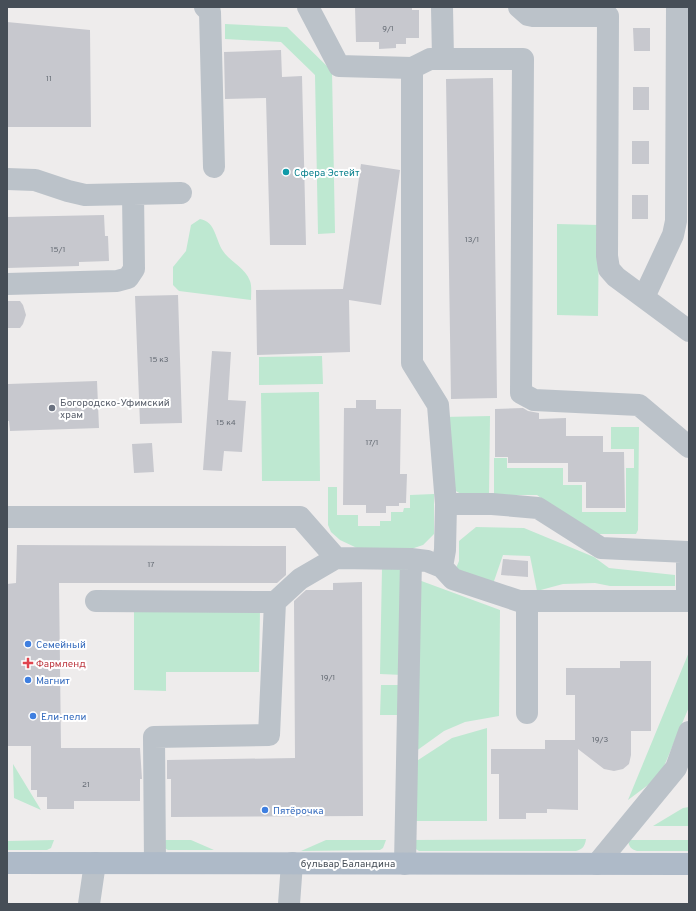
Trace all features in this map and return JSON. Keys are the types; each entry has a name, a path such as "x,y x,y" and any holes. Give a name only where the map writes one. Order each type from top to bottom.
{"main road":[{"name":"бульвар Баландина","path":"7,863 689,864"}],"street":[{"path":"205,7 210,12 214,167"},
{"path":"308,7 339,66 412,68 430,59 523,59 521,392 534,400 638,405 689,447"},
{"path":"442,7 442,59"},
{"path":"519,7 528,15 533,16 608,16 607,256 609,269 689,331"},
{"path":"644,297 673,235 676,221 683,50 677,7"},
{"path":"412,68 412,363 438,405 446,504 445,550 442,567"},
{"path":"7,179 35,180 85,195 181,193"},
{"path":"7,284 118,281 128,278 134,269 133,194"},
{"path":"96,601 275,602 300,579 336,558 411,559 427,561 442,567 453,579 519,601 688,601 686,552 601,548 538,508 492,504 446,504"},
{"path":"7,517 300,517 336,558"},
{"path":"405,864 411,559"},
{"path":"527,601 527,713"},
{"path":"155,863 154,737 269,735 275,602"},
{"path":"597,864 676,768 689,732"},
{"path":"89,904 94,863"},
{"path":"289,904 292,863"}],"green space":[{"path":"225,24 287,27 332,71 335,233 318,234 315,75 281,42 225,39"},
{"path":"200,219 212,227 223,251 248,276 251,285 251,300 179,291 173,285 173,267 186,251 191,225"},
{"path":"557,224 599,225 598,316 557,315"},
{"path":"322,356 323,384 259,385 259,357"},
{"path":"319,392 320,481 262,481 261,393"},
{"path":"490,416 489,494 461,494 447,486 443,417"},
{"path":"611,427 639,427 638,530 636,534 590,534 537,495 494,495 494,458 507,458 507,468 563,468 563,485 582,485 582,512 626,512 626,468 634,468 634,449 611,449"},
{"path":"328,487 337,487 337,515 358,515 358,526 380,526 380,521 391,521 391,512 403,512 404,508 410,508 410,495 434,494 434,534 423,545 411,549 357,548 340,540 331,532 328,525"},
{"path":"476,527 524,528 594,557 609,568 675,575 675,586 610,586 595,583 563,584 537,591 530,556 503,555 493,584 454,573 459,561 459,541"},
{"path":"382,568 405,568 403,675 380,674"},
{"path":"416,579 500,610 499,716 465,722 444,731 412,754"},
{"path":"134,608 260,609 259,672 166,672 166,691 134,690"},
{"path":"689,652 689,707 662,771 656,779 628,800"},
{"path":"381,685 402,685 401,715 380,715"},
{"path":"487,728 487,821 413,821 412,764 452,738"},
{"path":"13,764 41,810 14,798"},
{"path":"689,807 689,826 653,826 683,808"},
{"path":"586,839 583,847 576,851 419,851 414,848 410,840"},
{"path":"54,840 51,848 47,850 7,850 7,841"},
{"path":"162,840 191,840 214,850 168,850 164,848"},
{"path":"326,840 386,840 383,848 380,850 301,851"},
{"path":"628,840 689,840 689,851 637,851 631,847"}],"building":[{"path":"355,7 412,7 412,10 419,10 419,38 406,38 406,44 396,44 396,48 379,49 379,42 356,42"},
{"path":"7,22 90,30 91,127 7,127"},
{"path":"633,28 650,28 650,51 634,51"},
{"name":"Сфера Эстейт","path":"281,50 282,77 302,76 306,245 270,245 266,98 225,99 224,52"},
{"path":"493,78 497,398 451,399 446,79"},
{"path":"633,87 649,87 649,110 633,110"},
{"path":"632,141 649,141 649,164 632,164"},
{"path":"361,164 400,170 381,305 349,300 350,352 257,355 256,290 343,289"},
{"path":"632,195 648,195 648,219 632,219"},
{"path":"104,215 105,236 108,236 109,261 79,262 79,266 7,268 7,217"},
{"path":"178,295 182,423 140,424 135,296"},
{"path":"7,301 20,301 23,305 26,315 20,328 7,328"},
{"path":"212,351 231,352 228,400 246,401 242,452 224,451 222,471 203,470"},
{"name":"Богородско-Уфимский храм","path":"97,381 99,428 10,431 9,421 7,421 8,384"},
{"path":"356,400 376,400 376,409 401,409 400,474 407,474 406,503 399,503 399,506 386,506 386,513 366,513 366,505 343,505 344,408 356,408"},
{"path":"523,408 528,411 539,413 539,419 566,418 566,436 603,436 603,452 624,452 625,508 586,508 586,482 568,482 568,463 508,463 508,457 495,457 495,409"},
{"path":"152,443 154,472 134,473 132,444"},
{"path":"17,545 286,546 286,575 277,583 59,583 61,748 140,748 142,779 140,779 140,801 74,801 74,809 47,809 47,797 37,797 37,790 31,790 31,746 7,746 7,584 16,583"},
{"path":"503,559 528,561 528,577 501,575"},
{"path":"362,582 363,816 171,817 171,779 167,779 167,760 295,758 294,601 306,590 333,590 333,583"},
{"path":"620,661 651,661 651,731 631,731 631,755 629,764 623,769 614,771 604,769 578,749 578,810 547,809 547,813 526,813 526,819 499,819 499,774 491,774 491,749 545,749 545,740 575,740 575,695 566,695 566,668 620,668"}],"place":[{"name":"Сфера Эстейт","path":"286,172"},
{"name":"Богородско-Уфимский храм","path":"52,408"},
{"name":"Семейный","path":"28,644"},
{"name":"Фармленд","path":"28,663"},
{"name":"Магнит","path":"28,680"},
{"name":"Ели-пели","path":"33,716"},
{"name":"Пятёрочка","path":"265,810"}]}
